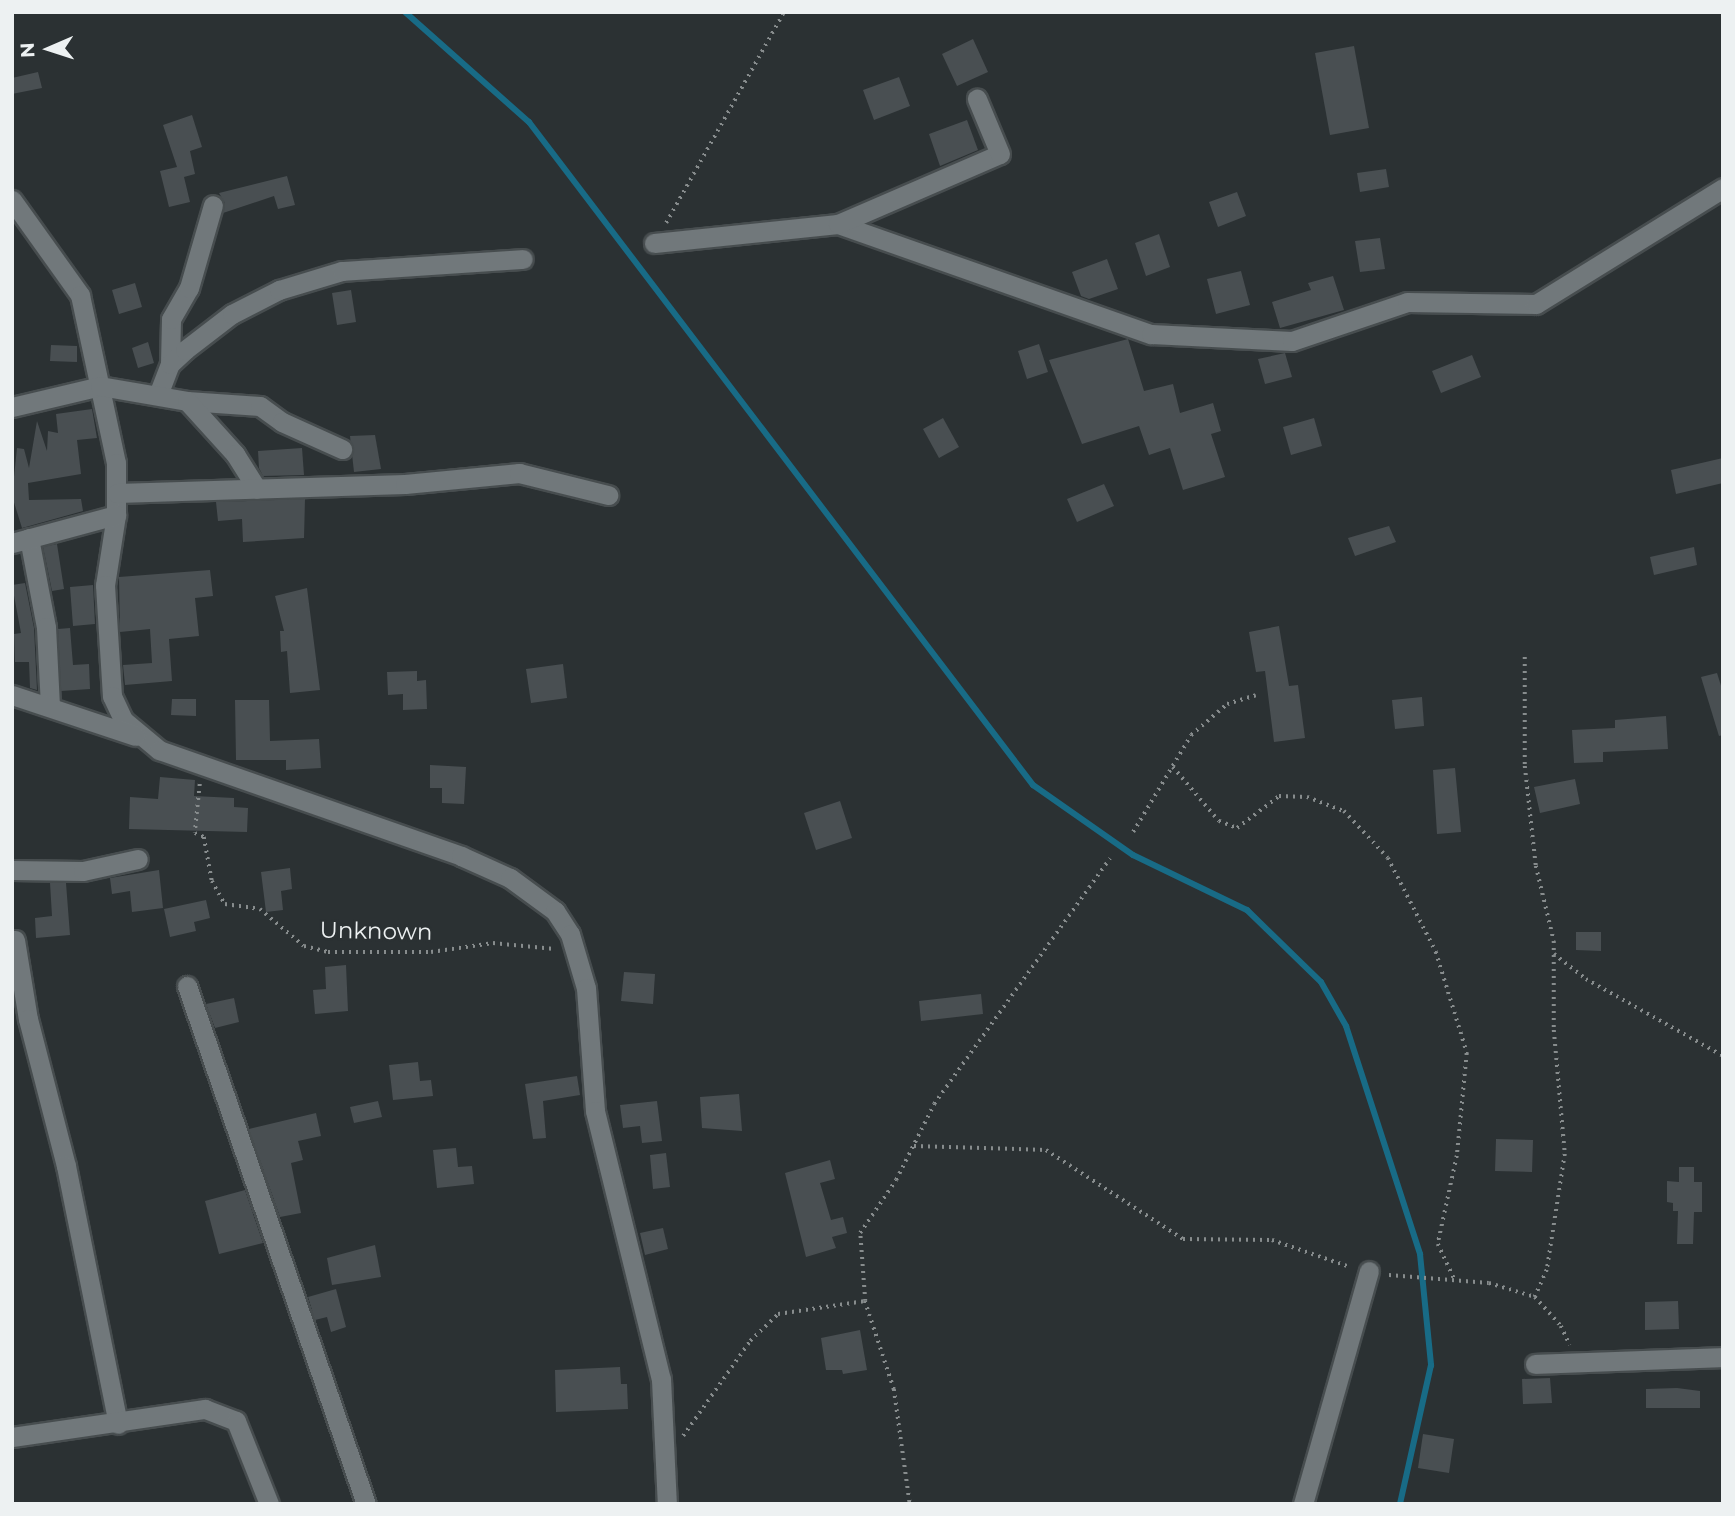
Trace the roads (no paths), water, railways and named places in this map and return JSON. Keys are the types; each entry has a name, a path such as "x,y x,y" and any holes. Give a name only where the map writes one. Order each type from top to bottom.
{"street":[{"path":"654,243 838,224 1000,155 977,99"},
{"path":"838,224 1151,334 1292,341 1407,302 1536,304 1723,188"},
{"path":"12,200 80,295 100,386 116,463 116,515 105,586 112,696 122,720 142,739 159,750 461,856 510,878 555,911 575,950 586,988 595,1111 661,1378 667,1504"},
{"path":"158,395 170,364 171,318 188,288 213,205"},
{"path":"170,364 232,314 279,290 329,275 523,259"},
{"path":"12,417 20,406 100,386 187,401 260,406 282,422 342,449"},
{"path":"187,401 235,454 257,489"},
{"path":"117,493 405,484 519,474 608,495"},
{"path":"50,706 46,627 21,540 116,515"},
{"path":"12,695 142,739"},
{"path":"12,870 83,871 138,859"},
{"path":"15,940 28,1020 66,1166 118,1424"},
{"path":"187,986 366,1504"},
{"path":"1303,1504 1369,1271"},
{"path":"1535,1364 1723,1357"},
{"path":"12,1437 118,1424 205,1409 236,1421 269,1504"}],"waterway":[{"path":"405,12 529,122 1033,785 1133,855 1247,910 1321,982 1346,1026 1420,1254 1431,1365 1400,1504"}]}
